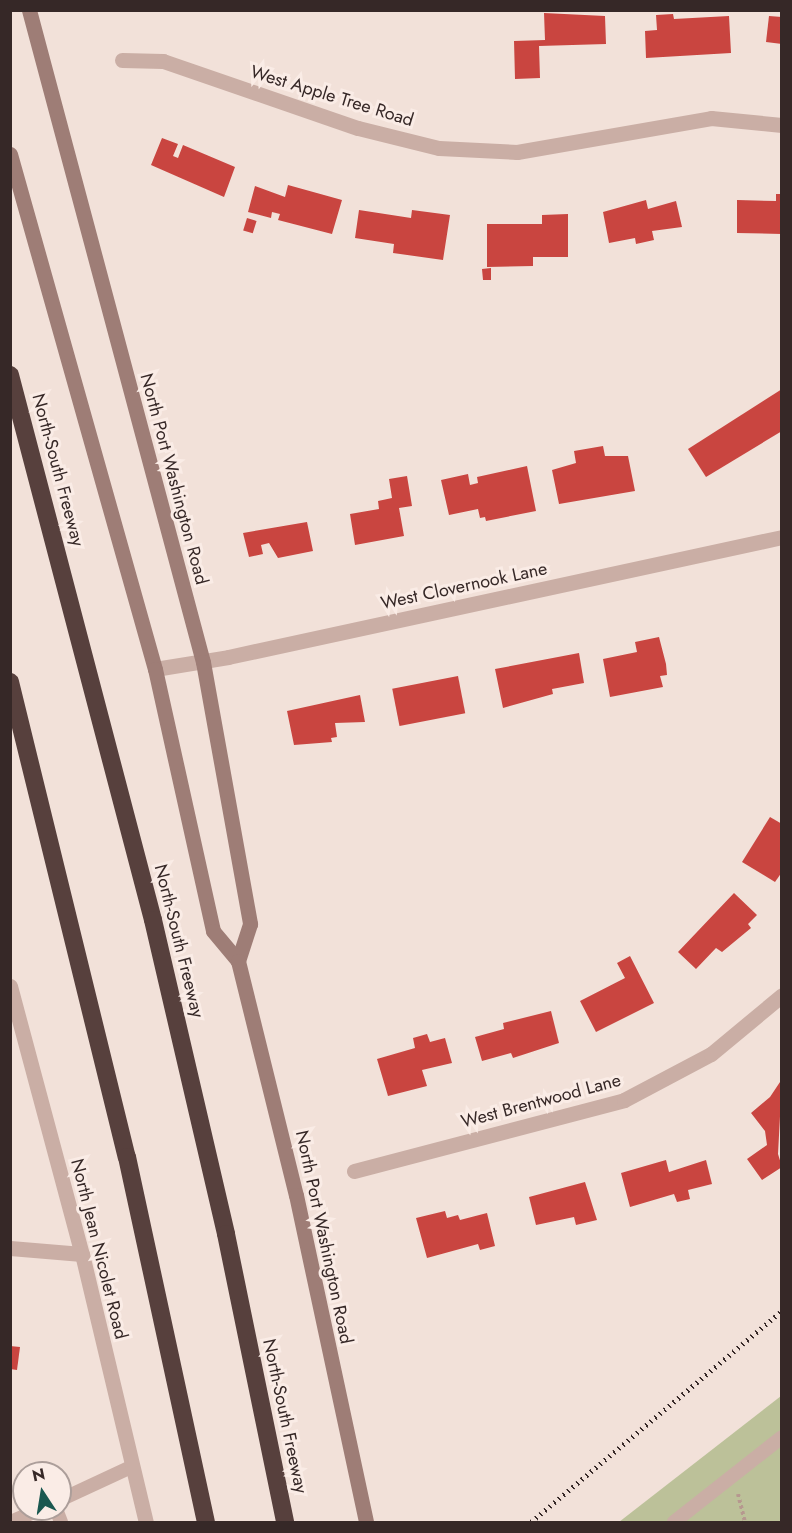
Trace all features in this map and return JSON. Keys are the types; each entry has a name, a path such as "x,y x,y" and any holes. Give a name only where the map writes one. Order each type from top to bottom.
{"highway":[{"name":"North-South Freeway","path":"10,375 153,920 226,1234 285,1522"},
{"path":"10,682 127,1157 206,1522"}],"main road":[{"name":"North Port Washington Road","path":"29,10 203,662 250,924 238,961"},
{"name":"North Port Washington Road","path":"10,154 155,669 213,931 238,961 296,1195 366,1522"}],"street":[{"name":"West Apple Tree Road","path":"122,60 163,61 358,128 439,148 517,152 711,118 782,125"},
{"name":"West Clovernook Lane","path":"155,669 203,662 782,537"},
{"name":"North Jean Nicolet Road","path":"10,986 82,1254 131,1467 146,1522"},
{"name":"West Brentwood Lane","path":"354,1170 624,1100 711,1054 782,995"},
{"path":"10,1248 82,1254"}],"lane":[{"path":"674,1522 782,1437"},
{"path":"72,1494 131,1467"}],"path":[{"path":"733,1476 745,1522"}],"green space":[{"path":"781,1396 781,1522 619,1522"}],"building":[{"path":"544,13 605,16 606,44 539,46 540,78 515,79 514,41 545,40"},
{"path":"673,14 674,19 729,16 731,53 646,58 645,31 657,30 656,15"},
{"path":"769,16 782,17 782,44 766,42"},
{"path":"162,138 178,144 173,156 178,158 183,145 235,167 224,197 151,165"},
{"path":"288,185 342,200 332,234 278,220 280,214 272,212 271,218 248,212 255,186 285,197"},
{"path":"776,194 782,194 782,234 737,233 737,200 776,201"},
{"path":"646,200 648,209 676,201 682,227 652,231 654,240 636,244 635,238 609,243 603,212"},
{"path":"359,210 411,218 412,210 450,215 443,260 393,253 394,244 355,238"},
{"path":"568,214 568,257 533,257 533,266 487,267 487,224 542,224 542,215"},
{"path":"247,218 257,221 253,233 243,230"},
{"path":"491,268 491,280 483,280 482,269"},
{"path":"782,389 782,431 706,477 688,449"},
{"path":"603,446 605,456 628,456 635,491 559,504 552,470 576,463 574,451"},
{"path":"527,466 536,511 486,521 485,517 480,518 478,509 449,515 441,480 468,474 470,485 478,483 477,477"},
{"path":"407,476 412,506 399,508 404,536 355,545 350,514 379,509 378,501 392,498 389,479"},
{"path":"307,522 313,551 278,558 269,543 261,545 263,554 249,557 243,533"},
{"path":"659,637 667,675 660,676 663,687 610,697 603,659 637,652 635,642"},
{"path":"579,653 584,683 552,689 553,694 503,708 495,669"},
{"path":"458,676 465,713 399,726 392,689"},
{"path":"360,695 365,722 335,723 337,737 331,738 332,742 294,745 287,711"},
{"path":"770,817 782,824 782,872 775,882 742,862"},
{"path":"734,893 757,915 748,924 751,928 722,952 716,948 696,969 678,952"},
{"path":"630,956 654,1003 596,1032 580,1001 625,978 617,963"},
{"path":"551,1011 559,1043 513,1058 511,1053 482,1061 475,1037 504,1029 503,1023"},
{"path":"427,1034 430,1042 445,1038 452,1063 422,1070 427,1086 388,1096 377,1059 415,1048 413,1038"},
{"path":"782,1079 778,1154 782,1167 762,1180 747,1159 767,1145 765,1131 751,1113 770,1097"},
{"path":"666,1160 669,1172 706,1160 712,1184 688,1190 690,1199 677,1202 674,1194 630,1207 621,1173"},
{"path":"585,1182 597,1220 576,1225 574,1217 536,1225 529,1197"},
{"path":"445,1211 447,1218 458,1215 460,1220 487,1213 495,1246 480,1250 478,1244 427,1258 416,1218"},
{"path":"10,1346 20,1347 17,1370 10,1369"}],"railway":[{"path":"531,1522 782,1311"}]}
